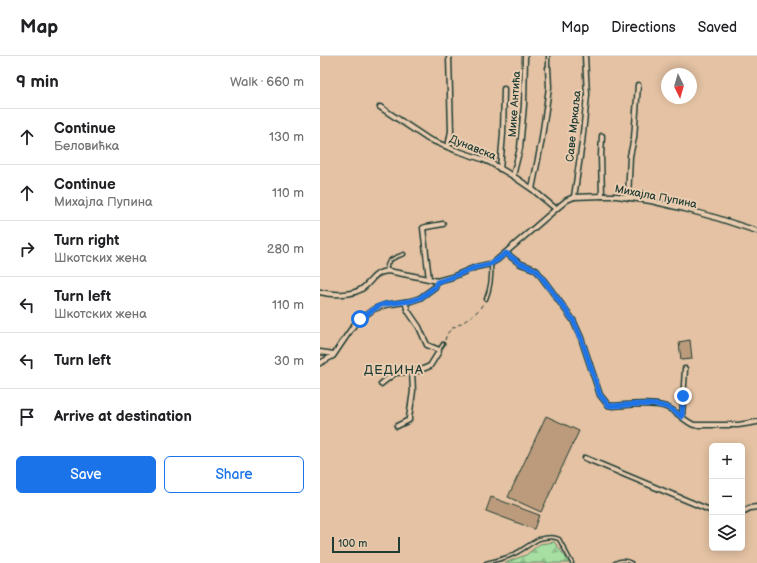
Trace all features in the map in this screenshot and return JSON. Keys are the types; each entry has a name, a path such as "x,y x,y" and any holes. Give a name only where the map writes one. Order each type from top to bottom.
{"street":[{"name":"Мике Антића","path":"513,176 520,148 524,105 525,56"},
{"name":"Саве Мркаља","path":"574,197 582,144 587,95 585,56"},
{"path":"448,147 450,131 449,57"},
{"path":"532,189 548,102 548,68"},
{"path":"628,198 630,156 633,145 638,85"},
{"path":"500,169 503,134 504,89"},
{"name":"Дунавска","path":"380,107 428,139 482,158 532,189 556,209"},
{"path":"602,136 602,196"},
{"name":"Михајла Пупина","path":"574,197 617,196 651,201 717,218 757,231"},
{"path":"320,292 338,294 355,292 363,288 375,275 388,271 437,282 476,267 491,263 506,253 567,200 574,197"},
{"path":"429,279 423,228 443,224"},
{"path":"506,253 519,262 537,271 573,320 581,338 600,395 608,405 665,406 694,425 738,425 757,422"},
{"path":"320,362 328,359 334,354 354,325 366,314 385,304 411,301 420,298 435,287 437,282"},
{"path":"381,384 394,373 412,372 430,366 438,355 438,350 427,345 419,326 408,311 405,302"},
{"path":"320,352 334,354"},
{"path":"682,417 685,369"},
{"path":"397,426 410,418 413,391 412,372"},
{"path":"585,458 709,510"},
{"path":"745,510 757,507"}],"lane":[{"path":"548,56 548,68"},
{"path":"388,271 387,265 389,261 404,254"},
{"path":"486,300 491,283 491,263"},
{"path":"438,350 443,344"},
{"path":"486,563 508,557 539,539 550,537 559,540 572,563"},
{"path":"616,563 623,560 631,563"}],"path":[{"path":"443,344 449,331 479,310 486,300"}],"green space":[{"path":"554,542 570,563 505,563 526,555 540,544"}],"building":[{"path":"690,340 692,359 681,360 679,342"},
{"path":"546,416 579,431 541,512 508,497"},
{"path":"491,497 539,515 534,529 486,511"}],"district":[{"name":"ДЕДИНА","path":"394,369"}],"route":[{"path":"360,319 379,306 411,301 420,298 435,287 437,282 476,267 490,264 506,253 519,262 537,271 573,320 581,338 600,395 608,405 665,406 682,417 683,396"}]}
